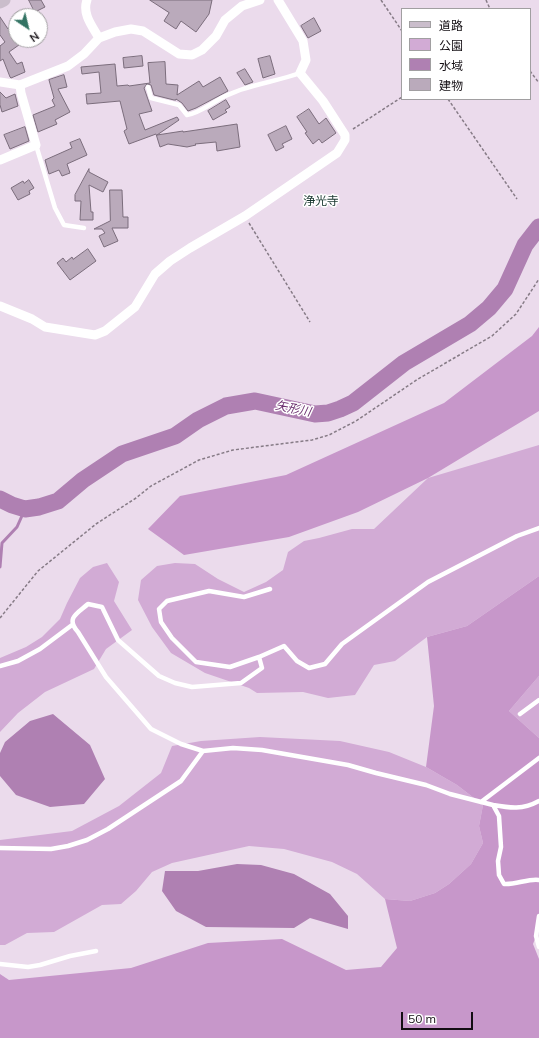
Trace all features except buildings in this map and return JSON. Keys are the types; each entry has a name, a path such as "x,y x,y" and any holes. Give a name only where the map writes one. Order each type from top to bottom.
{"main road":[{"path":"0,2 4,0"}],"street":[{"path":"87,0 85,10 88,20 99,38"},
{"path":"0,82 20,85 68,66 84,54 99,38 131,29 143,31 179,54 192,55 202,50 216,36 225,20 242,6 260,0"},
{"path":"1,308 32,319 45,327 95,334 105,331 135,307 155,274 170,261 245,216 337,153 345,140 345,135 323,101 300,73 306,60 303,41 278,0"},
{"path":"0,160 36,145 20,85"}],"lane":[{"path":"148,87 150,98 179,105 187,115 194,114 210,106 217,100 241,90 300,73"},
{"path":"36,145 55,208 64,225 84,228"},
{"path":"270,589 244,597 209,591 167,601 159,609 161,622 172,638 196,662 230,667 284,646 296,661 309,668 325,664 342,644 428,582 518,536 539,528"},
{"path":"0,666 18,661 40,649 72,625 74,616 88,604 102,607 118,640 159,676 175,683 192,687 240,683 262,668 259,657"},
{"path":"72,625 106,677 151,729 181,744 203,751 233,748 262,750 348,765 426,785 450,794 493,805 513,808 532,805 539,801"},
{"path":"520,714 539,700"},
{"path":"0,848 51,849 68,846 87,840 108,830 181,781 203,751"},
{"path":"481,802 539,758"},
{"path":"493,805 499,816 502,847 498,861 498,875 504,884 512,885 535,879 539,880"},
{"path":"539,916 536,936 539,947"},
{"path":"0,964 28,967 96,951"}],"path":[{"path":"381,0 401,30"},
{"path":"531,72 539,83"},
{"path":"345,135 401,98"},
{"path":"449,100 517,199"},
{"path":"245,216 310,322"},
{"path":"0,618 38,571 96,524 152,486 199,460 233,450 312,440 330,435 356,421 418,379 492,336 516,314 539,280"}],"green space":[{"path":"539,445 539,576 467,626 427,637 395,661 374,665 355,695 328,698 303,692 257,693 249,688 205,673 171,653 152,627 138,600 141,580 157,566 175,563 195,564 218,579 244,592 266,582 283,570 288,552 304,541 352,529 374,529 428,478"},
{"path":"107,563 119,582 114,601 132,630 106,649 94,669 45,692 18,713 0,732 0,658 26,647 42,637 60,619 80,578 93,567"},
{"path":"539,676 539,738 509,711"},
{"path":"260,737 340,741 389,752 426,767 457,785 483,805 479,826 483,843 471,864 449,884 435,893 410,901 385,899 357,874 332,862 284,849 249,846 172,863 152,872 136,891 121,904 102,905 54,932 27,933 5,945 0,945 0,840 72,831 119,806 161,773 172,746 201,741"}],"shaded area":[{"path":"539,327 539,411 428,478 358,512 289,537 184,555 148,529 180,496 286,475 444,403 532,336"},
{"path":"539,576 539,676 509,711 539,738 539,928 533,944 539,959 539,1038 0,1038 0,974 9,980 131,968 208,943 282,939 346,970 381,967 397,948 385,899 410,901 435,893 449,884 471,864 483,843 479,826 483,805 457,785 426,767 434,706 427,637 467,626"}],"water":[{"path":"53,714 90,745 105,779 84,804 50,807 16,795 0,776 0,753 5,742 30,721"},
{"path":"237,864 261,865 294,874 330,894 348,916 348,929 310,918 294,928 206,927 176,911 162,891 165,871 198,871"}],"waterway":[{"name":"矢形川","path":"0,499 25,509 39,507 58,501 83,480 122,454 175,436 198,420 226,406 255,401 315,414 328,413 353,403 404,363 470,324 489,308 505,289 525,245 539,227"},
{"path":"0,567 2,543 17,527 25,509"}],"district":[{"name":"浄光寺","path":"321,201"}]}
